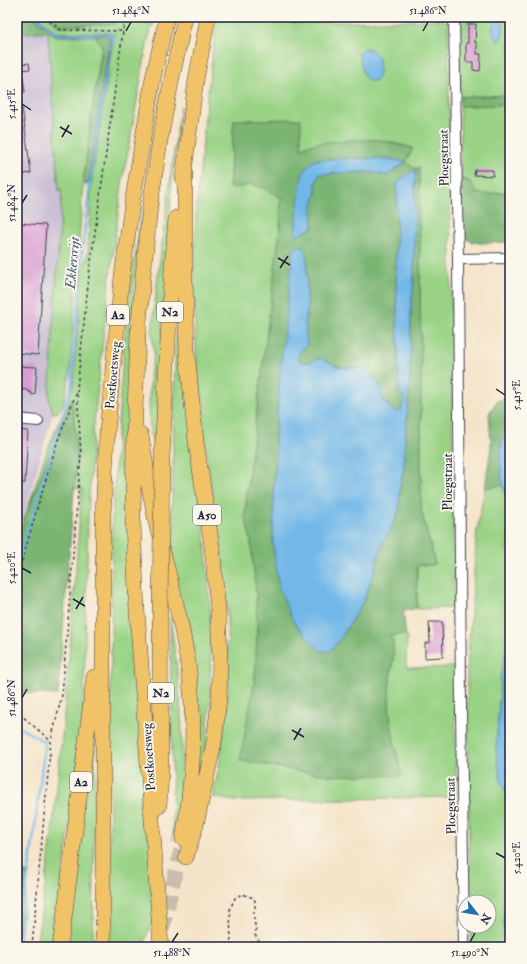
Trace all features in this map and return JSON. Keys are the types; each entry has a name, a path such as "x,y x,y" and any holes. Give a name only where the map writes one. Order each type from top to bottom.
{"highway":[{"name":"Postkoetsweg","path":"103,947 102,616 103,516 107,432 122,276 132,204 153,78 167,17"},
{"name":"Postkoetsweg","path":"162,947 137,611 134,545 135,397 138,334 150,206 160,140 185,17"},
{"name":"Postkoetsweg","path":"155,854 161,774 160,611 162,457 171,282 176,220 185,169 196,80 208,17"},
{"name":"Postkoetsweg","path":"135,397 156,522 173,590 189,671 193,732 191,778 183,853 196,825 214,742 219,699 220,657 218,610 212,547 196,442 187,353 185,282 185,169"},
{"name":"Postkoetsweg","path":"60,947 102,616"}],"street":[{"name":"Ploegstraat","path":"454,17 458,259 464,947"},
{"path":"458,259 510,258"},
{"path":"17,419 38,421"}],"path":[{"path":"45,17 61,30 123,31"},
{"path":"49,20 82,17"},
{"path":"32,947 51,741 62,695 81,454 77,389 88,275 125,17"},
{"path":"286,17 303,17"},
{"path":"17,579 58,440 77,389"},
{"path":"17,708 22,716 51,741"},
{"path":"231,947 230,909 235,898 242,894 254,898 256,903 254,918 256,929 255,935 260,943 266,947"}],"shaded area":[{"path":"17,17 155,17 148,39 122,184 63,189 49,399 53,413 17,541"}],"green space":[{"path":"17,17 35,17 50,31 17,34"},
{"path":"38,17 48,17 58,26 113,24 114,17 155,17 148,39 122,184 110,276 93,432 88,518 83,730 53,947 36,947 50,855 58,782 82,489 74,488 77,453 72,399 23,522 45,456 73,387 83,268 88,252 91,184 111,51 115,35 108,33 57,33"},
{"path":"48,17 114,17 114,24 58,26"},
{"path":"217,17 292,17 290,23 442,20 448,24 454,608 417,608 417,566 433,565 435,563 421,509 419,167 416,169 406,162 413,148 373,140 319,143 301,149 234,120 229,187 242,187 250,184 264,188 281,197 280,229 245,515 251,542 256,591 257,634 255,679 243,761 317,774 352,775 390,719 389,689 393,658 393,641 390,636 404,634 407,637 406,665 408,668 455,667 456,797 234,801 213,797 220,761 228,697 227,608 205,441 196,352 194,281 196,211"},
{"path":"459,17 510,17 510,95 460,97"},
{"path":"50,31 59,36 97,36 97,39 102,47 83,184 70,372 63,406 57,413 53,413 49,399 62,189 59,191 48,32"},
{"path":"97,36 110,36 110,39 88,184 83,184 102,47 97,39"},
{"path":"510,95 510,105 460,106 460,97"},
{"path":"510,105 510,192 486,194 476,193 470,182 461,178 460,106"},
{"path":"181,106 172,184 161,352 157,464 150,432 149,400 154,354 152,333 175,142"},
{"path":"301,119 301,148 316,144 339,141 363,139 379,140 413,148 406,162 416,169 419,167 421,509 435,563 433,565 417,566 417,608 403,611 406,635 400,634 390,636 394,651 389,690 390,715 402,776 337,776 311,773 240,760 255,679 257,634 256,591 251,542 245,516 280,229 281,197 264,188 250,184 242,187 229,188 234,120","holes":["346,158 391,159 406,162 388,175 366,172 319,174 316,183 317,190 312,208 313,227 300,184","416,169 414,278 411,308 410,380 404,467 400,486 399,509 381,547 375,570 363,602 341,638 319,649 295,624 273,546 276,459 275,438 280,373 286,326 301,246 305,249 307,260 307,312 305,320 307,345 297,356 302,362 309,362 320,358 339,366 360,368 383,391 381,397 388,406 395,411 400,411 403,405 404,396 399,393 396,263 397,182"]},
{"path":"461,178 470,182 476,193 486,194 510,192 510,242 473,242 468,240 463,235"},
{"path":"143,206 135,278 130,347 154,916 143,947 109,947 112,521 124,346 131,278"},
{"path":"178,305 180,305 206,548 210,611 210,698 207,740 198,789 171,561 175,354"},
{"path":"72,398 77,453 58,695 17,693 17,544 23,522"},
{"path":"510,398 510,424 503,437 500,453 503,485 485,488 491,447 489,413 497,401"},
{"path":"503,485 510,506 510,529 507,550 510,560 510,606 507,616 506,650 501,675 496,750 501,781 508,794 510,805 510,826 504,883 505,947 470,947 470,934 497,934 497,894 470,894 467,671 477,530 485,488"},
{"path":"170,617 178,679 182,742 180,792 173,840"},
{"path":"96,695 93,947 65,947"},
{"path":"17,872 27,872 20,936 17,933"}],"water":[{"path":"35,17 38,17 57,33 108,33 115,35 111,51 91,184 88,184 111,37 105,35 57,36"},
{"path":"496,19 500,20 503,24 502,36 498,41 492,31"},
{"path":"365,48 373,51 379,58 379,75 374,81 367,79 361,65 359,52"},
{"path":"346,158 391,159 406,162 388,175 366,172 319,174 316,183 316,195 312,208 313,228 295,236 300,184 307,167 316,160"},
{"path":"416,169 410,380 404,467 400,486 399,509 381,547 375,570 363,602 335,646 329,651 321,651 295,624 289,612 279,588 273,546 276,459 275,438 293,249 301,246 305,249 307,260 307,312 305,320 307,345 297,356 302,362 309,362 320,358 339,367 360,368 368,371 380,385 383,391 381,397 388,406 395,411 400,411 403,405 404,396 399,394 396,263 397,182"},
{"path":"510,424 510,506 504,491 500,456 503,438"},
{"path":"510,606 510,805 501,781 496,750 501,675 506,650 507,616"},
{"path":"510,826 510,947 505,947 504,883"}],"building":[{"path":"468,24 476,24 475,43 477,43 477,54 481,54 480,71 473,70 473,62 466,62"},
{"path":"17,52 19,52 21,64 29,63 30,69 22,70 25,92 20,93 31,173 17,175"},
{"path":"475,170 493,170 493,176 474,175"},
{"path":"17,223 46,226 38,355 17,353"},
{"path":"17,366 37,367 35,394 32,395 31,392 27,390 17,389"},
{"path":"17,430 28,431 25,483 17,482"},
{"path":"429,622 442,622 443,657 425,658 425,643 430,643"}],"waterway":[{"name":"Ekkersrijt","path":"17,567 71,387 82,253 90,183"},
{"name":"Ekkersrijt","path":"17,726 45,742 18,947"}],"tunnel":[{"path":"162,930 181,850"}]}
